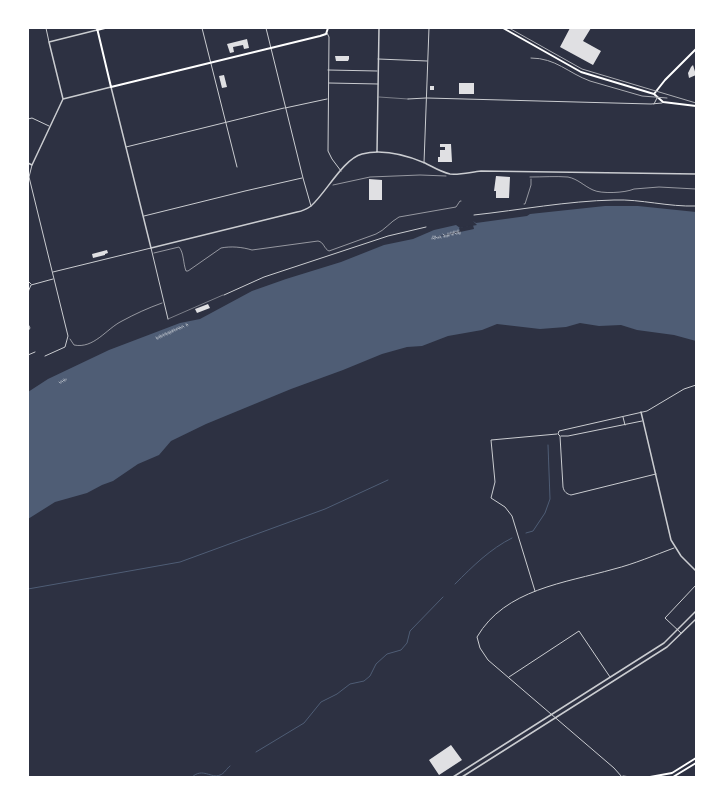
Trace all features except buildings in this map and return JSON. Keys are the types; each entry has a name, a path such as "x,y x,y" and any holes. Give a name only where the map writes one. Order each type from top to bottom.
{"main road":[{"path":"105,28 97,29 111,87 320,36 327,32 328,28"},
{"path":"503,28 581,72 654,94 663,102 696,106"},
{"path":"654,94 696,49"},
{"path":"649,777 672,773 696,758"},
{"path":"673,777 696,763"}],"street":[{"path":"45,356 65,347 68,339 29,177 32,165 63,99 46,28"},
{"path":"202,28 237,167"},
{"path":"266,28 311,206"},
{"path":"376,152 379,28"},
{"path":"424,163 428,28"},
{"path":"49,42 97,29"},
{"path":"327,32 329,37 328,150 332,159 341,171"},
{"path":"378,59 428,61"},
{"path":"328,70 378,71"},
{"path":"328,83 378,84"},
{"path":"63,99 111,87 168,319"},
{"path":"653,104 657,100 657,97"},
{"path":"408,98 653,104 663,102"},
{"path":"126,147 328,99"},
{"path":"28,119 32,118 50,127"},
{"path":"52,272 297,212 311,206 348,163 357,156 376,152 404,156 444,172 453,174 481,170 696,174"},
{"path":"28,163 32,165"},
{"path":"143,216 303,178"},
{"path":"474,215 573,203 613,200 696,206"},
{"path":"224,295 264,277 388,236 426,227"},
{"path":"31,285 54,279"},
{"path":"28,282 31,285"},
{"path":"28,292 31,285"},
{"path":"28,324 30,328 28,331"},
{"path":"28,355 35,352"},
{"path":"535,591 512,516 505,507 491,498 495,482 492,440 558,434 559,431 647,411 684,389 696,385"},
{"path":"641,412 671,540 681,556 696,571"},
{"path":"623,417 625,425"},
{"path":"560,436 568,436 644,421"},
{"path":"558,434 560,436 563,490 568,495 656,474"},
{"path":"631,777 622,776 488,660 480,648 477,637 483,626 495,613 513,601 535,591 615,569 675,548"},
{"path":"682,634 665,618 696,585"},
{"path":"453,777 664,643 696,611"},
{"path":"462,777 667,647 696,619"},
{"path":"509,677 579,631 610,677"}],"lane":[{"path":"378,97 408,98"},
{"path":"168,319 224,295"}],"path":[{"path":"334,185 370,177 420,175 449,176"},
{"path":"524,204 531,184 531,177 569,177 579,181 582,185 595,192 612,192 660,187 696,190"},
{"path":"154,254 179,247 182,252 186,271 188,271 221,248 227,247 252,250 318,241 322,243 326,250 329,251 381,232 393,220 399,217 456,207 461,201"},
{"path":"70,336 70,340 74,345 86,345 95,341 120,321 164,302"}],"water":[{"path":"605,206 638,206 696,212 696,341 674,335 637,330 621,325 599,326 580,323 566,327 540,329 497,324 482,330 448,336 422,346 407,347 382,354 206,424 171,441 159,455 138,464 113,481 87,493 55,502 28,519 28,392 48,379 109,350 180,323 200,319 252,291 341,262 384,245 413,239 434,230 456,225 460,228 477,225 473,221 476,223 527,216 530,214"}],"pier":[{"path":"473,225 474,229 432,238 460,231 459,228"}],"waterway":[{"path":"526,533 533,531 545,513 550,499 548,445"},
{"path":"28,589 180,562 325,509 388,480"},
{"path":"455,584 475,564 504,542 512,538"},
{"path":"256,752 304,723 321,702 337,694 350,684 364,681 370,676 376,664 387,654 401,650 407,643 410,631 443,597"},
{"path":"192,777 200,773 217,776 223,773 230,766"}],"railway":[{"path":"509,28 582,69 696,103"},
{"path":"531,58 548,60 590,81 642,96 667,98"}]}
